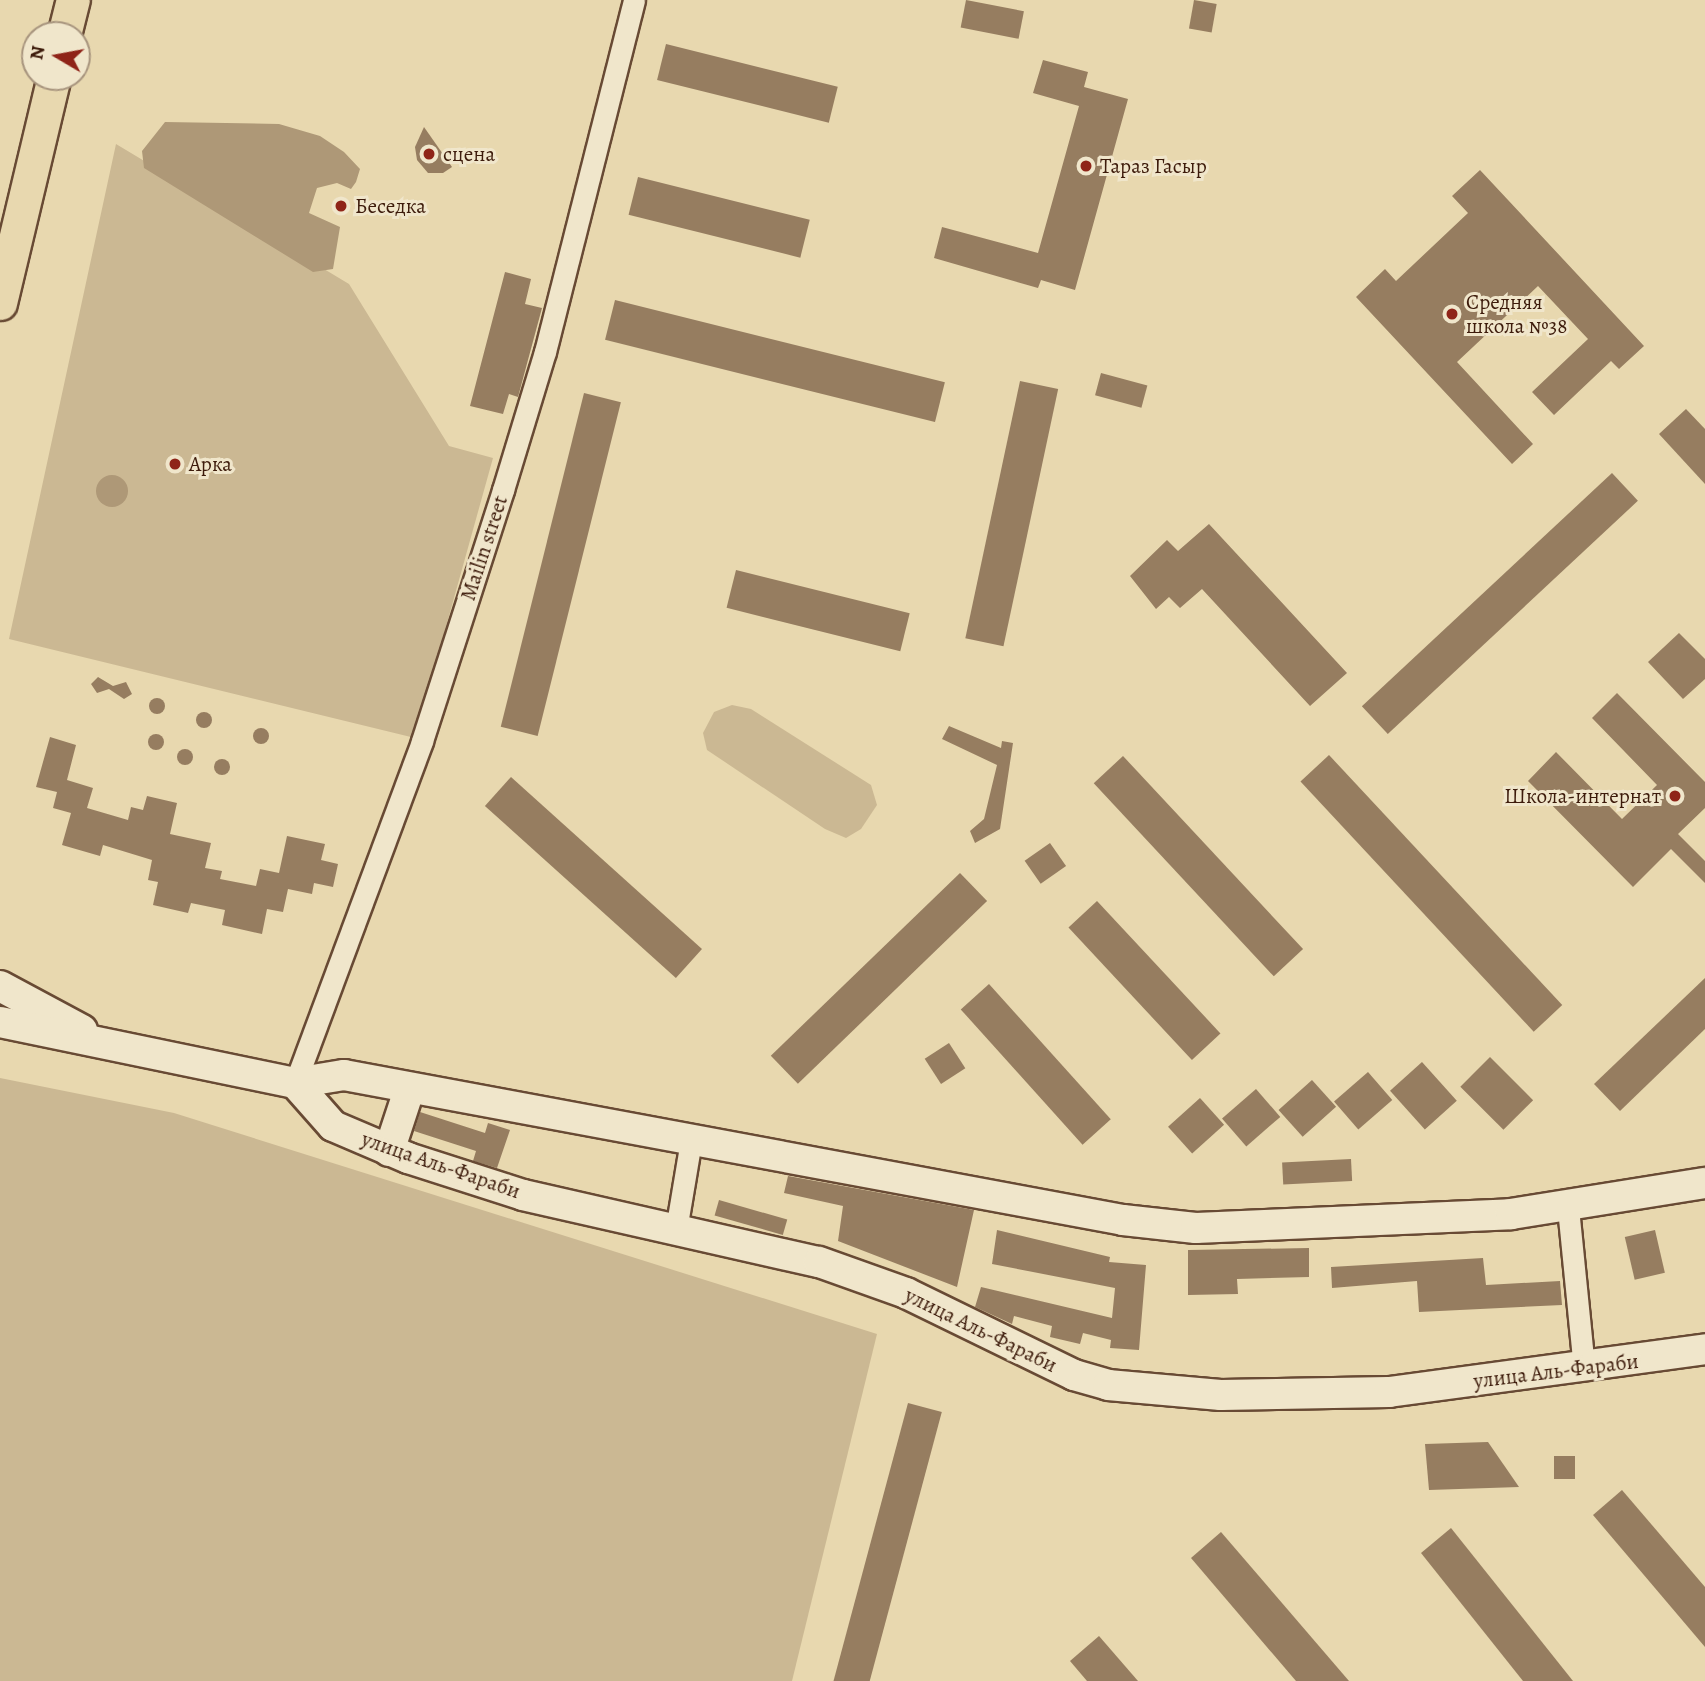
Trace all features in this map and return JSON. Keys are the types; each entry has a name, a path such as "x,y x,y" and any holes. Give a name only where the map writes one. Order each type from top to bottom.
{"main road":[{"path":"68,21 73,0"},
{"path":"0,303 51,91"},
{"path":"0,986 113,1046"},
{"path":"0,1022 295,1083 344,1075 409,1090 1123,1220 1196,1228 1428,1221 1568,1208 1705,1183"},
{"path":"0,1044 113,1046"},
{"name":"улица Аль-Фараби","path":"295,1083 333,1126 389,1151 523,1195 820,1262 906,1293 1074,1375 1108,1385 1221,1395 1389,1392 1584,1368 1705,1349"},
{"path":"389,1151 409,1090"}],"street":[{"name":"Mailin street","path":"295,1083 422,741 503,490 545,352 634,0"},
{"path":"676,1230 691,1140"},
{"path":"1568,1208 1584,1368"}],"shaded area":[{"path":"165,122 279,124 320,136 344,152 360,169 356,182 351,189 337,183 317,188 309,213 340,227 333,269 313,272 144,168 142,151"},
{"path":"116,144 349,284 449,446 493,458 415,738 9,639"},
{"path":"112,475 124,479 128,491 124,503 112,507 100,503 96,491 100,479"},
{"path":"732,705 751,709 871,785 877,805 861,829 846,838 825,829 707,750 703,733 714,712"},
{"path":"0,1078 174,1113 877,1334 792,1681 0,1681"}],"building":[{"path":"966,0 1024,11 1019,39 961,27"},
{"path":"1194,0 1217,4 1212,33 1189,29"},
{"path":"666,44 838,87 829,123 657,80"},
{"name":"Тараз Гасыр","path":"1043,60 1088,72 1084,87 1128,99 1075,290 1041,280 1038,288 934,258 942,227 1038,253 1079,106 1033,93"},
{"name":"сцена","path":"424,127 452,167 443,173 428,173 417,160 415,147"},
{"name":"Средняя школа №38","path":"1480,170 1644,346 1619,369 1611,361 1554,415 1532,392 1588,339 1538,286 1457,362 1533,444 1512,464 1356,297 1385,269 1396,281 1468,213 1452,196"},
{"path":"638,177 810,220 800,258 629,215"},
{"name":"Беседка","path":"341,197 347,200 350,206 347,212 341,215 335,212 332,206 335,200"},
{"path":"505,272 531,279 525,304 542,308 518,397 509,394 503,414 470,406"},
{"path":"615,300 945,382 935,422 605,340"},
{"path":"1101,373 1147,385 1141,408 1095,395"},
{"path":"1020,381 1058,389 1003,646 965,638"},
{"path":"584,393 621,402 538,736 501,727"},
{"path":"1686,409 1705,429 1705,484 1659,434"},
{"path":"1612,473 1638,501 1388,734 1362,706"},
{"path":"1209,524 1347,673 1310,706 1202,589 1180,608 1169,597 1156,609 1130,576 1167,540 1178,551"},
{"path":"736,570 910,613 900,651 727,608"},
{"path":"1679,633 1705,659 1705,679 1683,699 1648,662"},
{"path":"98,677 113,686 126,682 132,694 124,699 109,689 97,693 91,684"},
{"name":"Школа-интернат","path":"1617,693 1705,782 1705,808 1678,834 1705,861 1705,883 1671,849 1633,887 1528,781 1556,752 1622,819 1657,785 1592,718"},
{"path":"154,698 160,698 165,706 163,712 154,714 149,709 149,703"},
{"path":"201,712 207,712 212,720 210,726 201,728 196,723 196,717"},
{"path":"949,726 1001,748 1002,741 1013,743 1000,829 975,843 970,831 984,819 997,765 942,739"},
{"path":"258,728 264,728 269,736 267,742 258,744 253,739 253,733"},
{"path":"153,734 159,734 164,742 162,748 153,750 148,745 148,739"},
{"path":"50,737 76,745 67,780 93,788 87,808 128,820 131,807 143,810 147,796 177,803 170,834 211,843 205,868 222,871 220,879 256,886 260,869 279,873 287,836 325,844 321,860 338,864 333,887 314,883 312,894 288,889 283,912 267,909 262,934 222,925 225,910 191,903 188,913 153,905 158,882 148,880 152,860 103,845 100,856 62,845 71,813 53,808 57,792 36,787"},
{"path":"182,749 188,749 193,757 191,763 182,765 177,760 177,754"},
{"path":"1329,755 1562,1005 1534,1032 1300,782"},
{"path":"1123,756 1303,949 1274,976 1094,783"},
{"path":"219,759 225,759 230,767 228,773 219,775 214,770 214,764"},
{"path":"511,777 702,949 676,978 485,806"},
{"path":"1050,843 1066,866 1041,884 1025,861"},
{"path":"960,873 987,901 798,1084 771,1056"},
{"path":"1097,901 1220,1033 1192,1060 1068,928"},
{"path":"1705,978 1705,1029 1620,1111 1594,1084"},
{"path":"989,984 1111,1119 1083,1145 961,1009"},
{"path":"949,1043 965,1068 941,1084 925,1059"},
{"path":"1490,1057 1533,1100 1503,1130 1460,1087"},
{"path":"1422,1062 1457,1101 1425,1129 1390,1091"},
{"path":"1368,1072 1392,1100 1358,1129 1334,1102"},
{"path":"1312,1080 1336,1107 1303,1137 1279,1110"},
{"path":"1256,1089 1280,1117 1246,1146 1222,1119"},
{"path":"1200,1098 1224,1125 1192,1154 1168,1127"},
{"path":"420,1112 485,1133 488,1123 510,1130 497,1168 473,1161 476,1151 414,1131"},
{"path":"1351,1159 1352,1181 1283,1185 1282,1163"},
{"path":"788,1176 974,1210 957,1287 838,1241 843,1206 784,1193"},
{"path":"719,1200 787,1220 783,1235 715,1215"},
{"path":"997,1230 1110,1257 1109,1262 1146,1265 1139,1350 1110,1348 1111,1340 1083,1333 1080,1344 1050,1337 1052,1326 1014,1316 1012,1324 975,1307 981,1287 1112,1318 1115,1288 992,1264"},
{"path":"1655,1230 1665,1273 1635,1280 1625,1237"},
{"path":"1309,1248 1309,1277 1237,1279 1238,1294 1188,1295 1188,1250"},
{"path":"1483,1258 1486,1285 1560,1281 1562,1305 1419,1312 1417,1281 1332,1288 1331,1267"},
{"path":"908,1403 942,1412 870,1681 834,1681"},
{"path":"1488,1442 1519,1487 1429,1490 1425,1444"},
{"path":"1554,1456 1575,1456 1575,1479 1554,1479"},
{"path":"1622,1490 1705,1587 1705,1647 1593,1515"},
{"path":"1451,1528 1573,1681 1523,1681 1421,1553"},
{"path":"1221,1532 1349,1681 1296,1681 1191,1558"},
{"path":"1099,1636 1138,1681 1087,1681 1070,1661"}],"place":[{"name":"сцена","path":"429,154"},
{"name":"Тараз Гасыр","path":"1086,166"},
{"name":"Беседка","path":"341,206"},
{"name":"Средняя школа №38","path":"1452,314"},
{"name":"Арка","path":"175,464"},
{"name":"Школа-интернат","path":"1675,796"}]}
